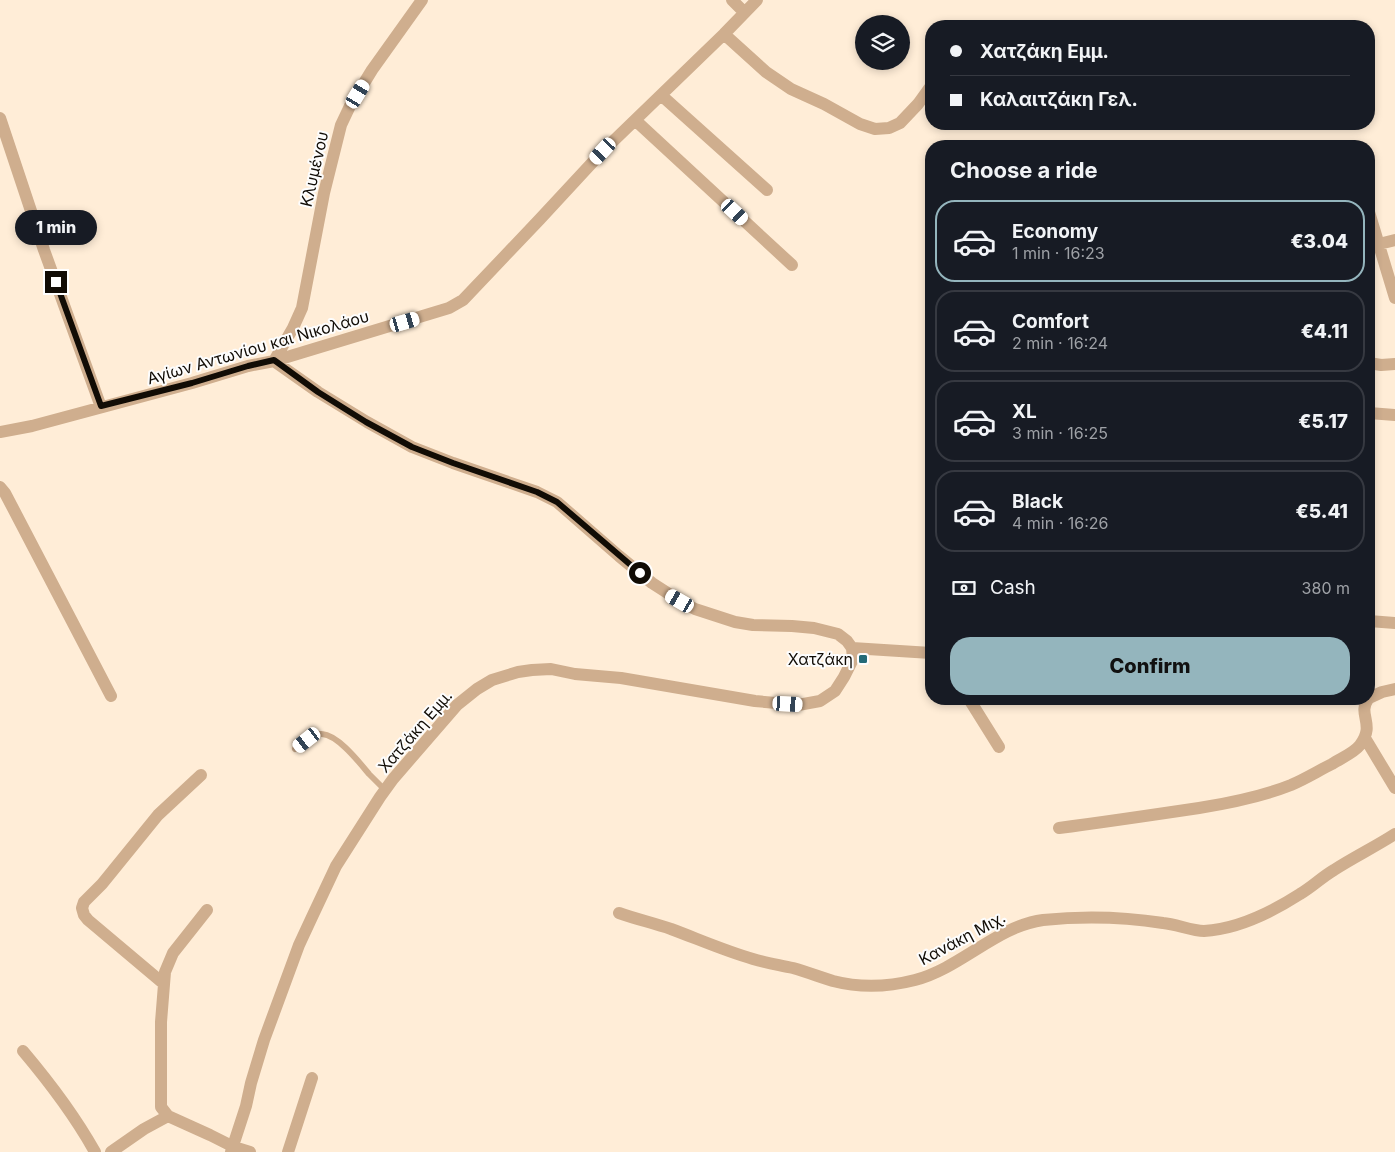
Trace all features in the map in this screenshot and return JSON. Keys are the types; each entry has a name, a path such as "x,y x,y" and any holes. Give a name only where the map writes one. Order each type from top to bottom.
{"street":[{"name":"Κλυμένου","path":"274,360 293,328 302,308 324,193 341,126 350,106 372,70 422,0"},
{"path":"732,0 744,12"},
{"name":"Αγίων Αντωνίου και Νικολάου","path":"0,432 32,426 192,383 449,308 463,300 603,151 757,0"},
{"path":"724,34 766,72 791,89 824,104 860,124 875,129 889,128 900,123 925,94"},
{"path":"661,95 767,190"},
{"path":"0,118 44,250 101,406"},
{"path":"634,120 792,265"},
{"path":"1375,231 1395,298"},
{"path":"1379,244 1395,240"},
{"path":"274,360 318,392 366,422 412,447 537,492 557,502 652,583 695,609 720,618 753,625 792,626 822,630 838,634 852,648 925,653"},
{"path":"1375,364 1395,364"},
{"path":"1375,413 1395,415"},
{"path":"0,487 10,502 112,696"},
{"path":"1375,621 1395,623"},
{"name":"Χατζάκη Εμμ.","path":"232,1150 264,1040 299,945 336,866 385,790 457,705 477,689 503,676 532,670 551,670 621,678 755,701 798,705 820,701 835,691 850,667 853,659 852,648"},
{"path":"1375,695 1395,689"},
{"path":"973,705 999,747"},
{"path":"1058,828 1098,824 1216,806 1270,792 1292,784 1330,765 1359,747 1368,729 1364,713 1364,705"},
{"path":"1365,738 1395,788"},
{"path":"164,984 88,920 82,908 84,902 102,884 158,815 201,775"},
{"name":"Κανάκη Μιχ.","path":"619,914 670,929 752,959 794,968 834,981 865,986 896,984 918,979 964,958 1011,929 1035,921 1122,918 1166,923 1200,931 1214,930 1243,923 1301,894 1339,866 1395,834"},
{"path":"207,910 173,953 166,972 161,1022 160,1107 168,1116 210,1135 232,1150 250,1152"},
{"path":"23,1051 64,1104 96,1152"},
{"path":"288,1152 312,1078"},
{"path":"111,1152 168,1116"}],"lane":[{"path":"295,749 314,736 322,734 334,738 355,757 385,790"}],"place":[{"name":"Χατζάκη","path":"863,659"}],"route":[{"path":"56,282 101,406 274,360 318,392 366,422 412,447 537,492 557,502 640,573"}]}
